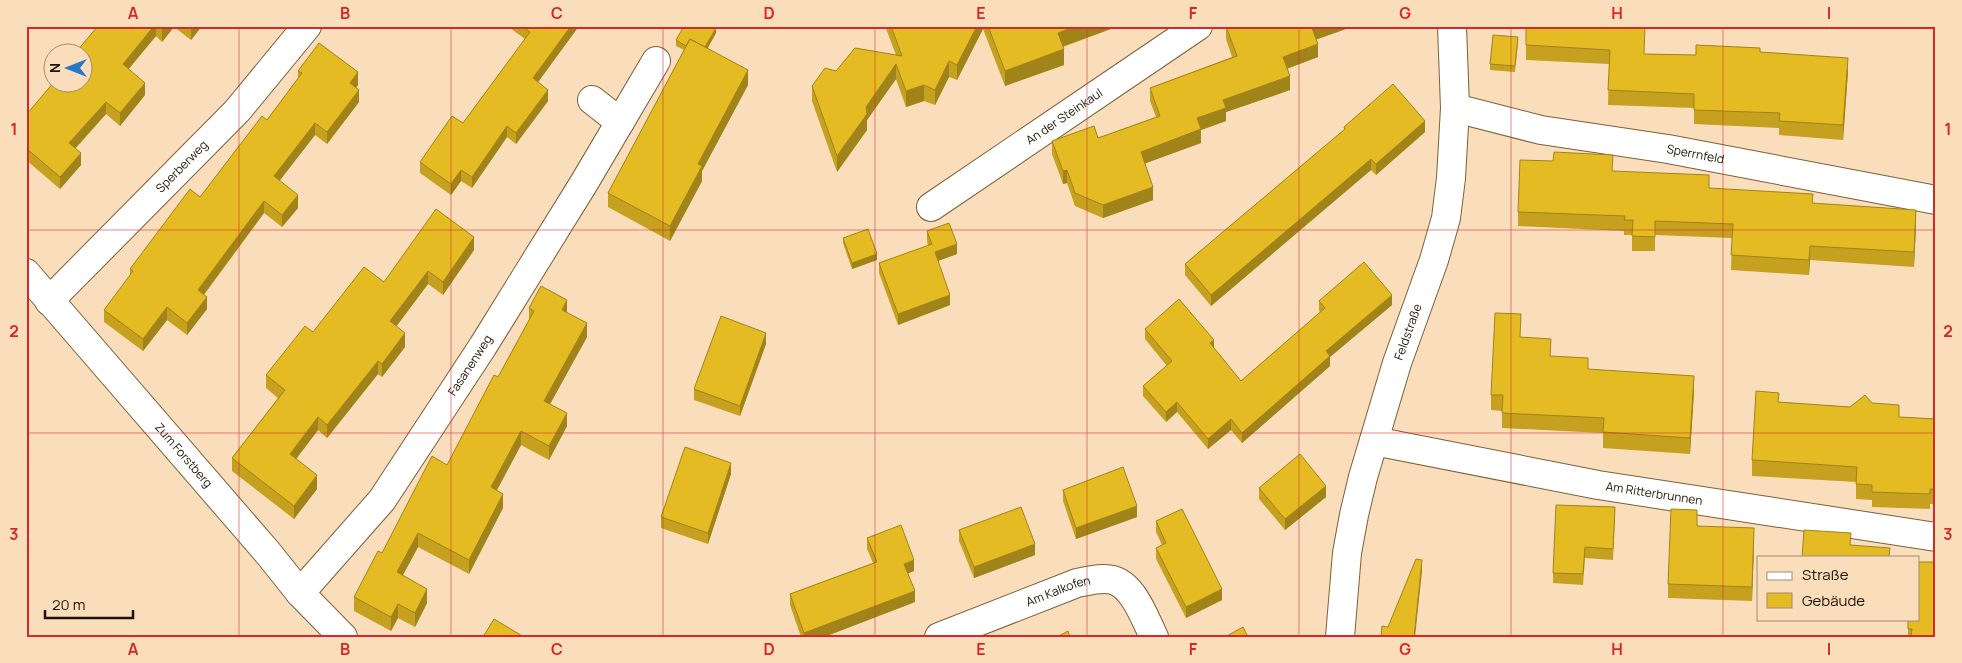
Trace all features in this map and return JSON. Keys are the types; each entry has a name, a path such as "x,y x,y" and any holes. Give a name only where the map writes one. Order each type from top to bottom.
{"street":[{"name":"Sperberweg","path":"49,301 238,111 307,26"},
{"name":"An der Steinkaul","path":"931,207 1198,26"},
{"name":"Feldstraße","path":"1340,637 1343,590 1354,514 1397,362 1434,260 1446,218 1451,178 1455,108 1452,26"},
{"name":"Fasanenweg","path":"300,593 382,500 488,338 656,61"},
{"path":"592,100 620,122"},
{"name":"Sperrnfeld","path":"1455,108 1541,130 1668,149 1936,200"},
{"name":"Zum Forstberg","path":"26,273 255,538 300,593 343,637"},
{"name":"Am Ritterbrunnen","path":"1374,441 1608,486 1936,537"},
{"name":"Am Kalkofen","path":"938,637 1077,582 1095,579 1113,580 1126,589 1137,601 1154,637"}],"building":[{"path":"98,26 154,26 123,64 145,83 120,113 106,102 69,143 81,153 60,177 26,148 26,115 46,92 92,92 92,42 84,42"},
{"path":"522,26 571,26 533,78 548,90 516,133 507,126 472,177 461,170 451,184 420,162 452,116 463,123 530,32"},
{"path":"684,26 713,26 716,28 705,47 690,39 686,46 676,40"},
{"path":"891,26 977,26 957,65 949,61 935,90 924,85 906,91 896,64 866,107 867,114 837,156 812,86 825,68 836,71 855,48 902,56"},
{"path":"988,26 1076,26 1058,33 1064,49 1005,71"},
{"path":"1226,26 1317,26 1312,28 1318,44 1283,57 1290,76 1223,100 1226,108 1197,118 1201,129 1141,152 1153,187 1103,205 1075,193 1067,170 1063,171 1052,141 1094,126 1098,138 1160,116 1150,88 1237,56"},
{"path":"1526,26 1645,26 1644,54 1696,55 1696,45 1760,48 1760,52 1848,58 1843,125 1779,121 1780,113 1694,110 1694,94 1608,90 1610,50 1526,45"},
{"path":"1493,35 1518,37 1515,66 1490,64"},
{"path":"690,39 748,70 698,164 702,166 670,226 608,193"},
{"path":"319,43 358,72 350,83 359,90 327,132 315,123 274,176 298,195 282,215 264,201 198,290 207,297 187,323 167,307 143,339 104,310 133,271 130,269 190,189 200,197 262,116 267,120 302,73 298,71"},
{"path":"1393,84 1425,121 1376,164 1371,159 1211,295 1185,264 1345,129 1344,127"},
{"path":"1554,152 1613,155 1612,171 1709,175 1709,188 1813,194 1812,203 1916,210 1914,252 1810,246 1809,260 1731,255 1733,224 1655,221 1655,237 1632,236 1633,220 1624,220 1625,216 1518,212 1520,160 1553,161"},
{"path":"436,209 474,237 443,282 428,271 390,321 405,333 382,364 378,361 327,425 318,417 290,454 317,475 294,506 232,458 285,390 266,375 305,326 313,332 364,267 384,282"},
{"path":"949,223 957,244 935,252 950,295 898,314 879,263 932,244 927,231"},
{"path":"868,229 877,254 852,263 843,238"},
{"path":"1364,262 1392,295 1326,351 1330,356 1242,433 1231,419 1208,439 1177,402 1166,412 1143,386 1172,361 1145,329 1179,299 1214,340 1210,343 1241,381 1325,308 1319,301"},
{"path":"541,286 567,300 562,310 587,323 544,401 567,413 549,446 521,431 491,487 503,494 469,560 418,533 397,572 427,589 415,613 398,604 391,617 354,597 378,551 382,553 432,456 447,465 494,375 498,377 534,311 529,308"},
{"path":"1495,313 1521,314 1520,337 1551,339 1550,356 1588,358 1588,369 1694,376 1690,438 1603,432 1604,418 1502,413 1503,395 1491,395"},
{"path":"721,316 766,333 740,406 694,389"},
{"path":"1756,391 1779,393 1778,402 1850,407 1865,395 1872,403 1899,405 1899,417 1936,419 1936,489 1930,489 1930,494 1872,492 1872,485 1856,484 1857,467 1752,460"},
{"path":"685,447 731,463 708,533 661,517"},
{"path":"1300,454 1326,486 1285,519 1259,488"},
{"path":"1123,467 1137,506 1076,528 1063,490"},
{"path":"1556,505 1615,507 1613,549 1585,547 1583,574 1553,573"},
{"path":"1021,507 1035,544 974,567 959,530"},
{"path":"1182,509 1222,589 1186,607 1156,548 1166,543 1156,521"},
{"path":"1671,509 1697,510 1697,526 1754,528 1752,587 1668,584"},
{"path":"901,525 914,560 904,564 915,591 804,633 790,594 877,562 867,538"},
{"path":"1804,530 1851,533 1850,545 1890,548 1889,556 1802,556"},
{"path":"1416,559 1422,560 1414,637 1381,637 1382,626 1388,627"},
{"path":"1920,562 1936,562 1936,637 1911,637 1912,629 1908,629 1908,620 1920,620"},
{"path":"494,619 524,637 483,637"},
{"path":"1243,627 1248,637 1225,637"},
{"path":"1068,631 1070,637 1057,637"}]}
